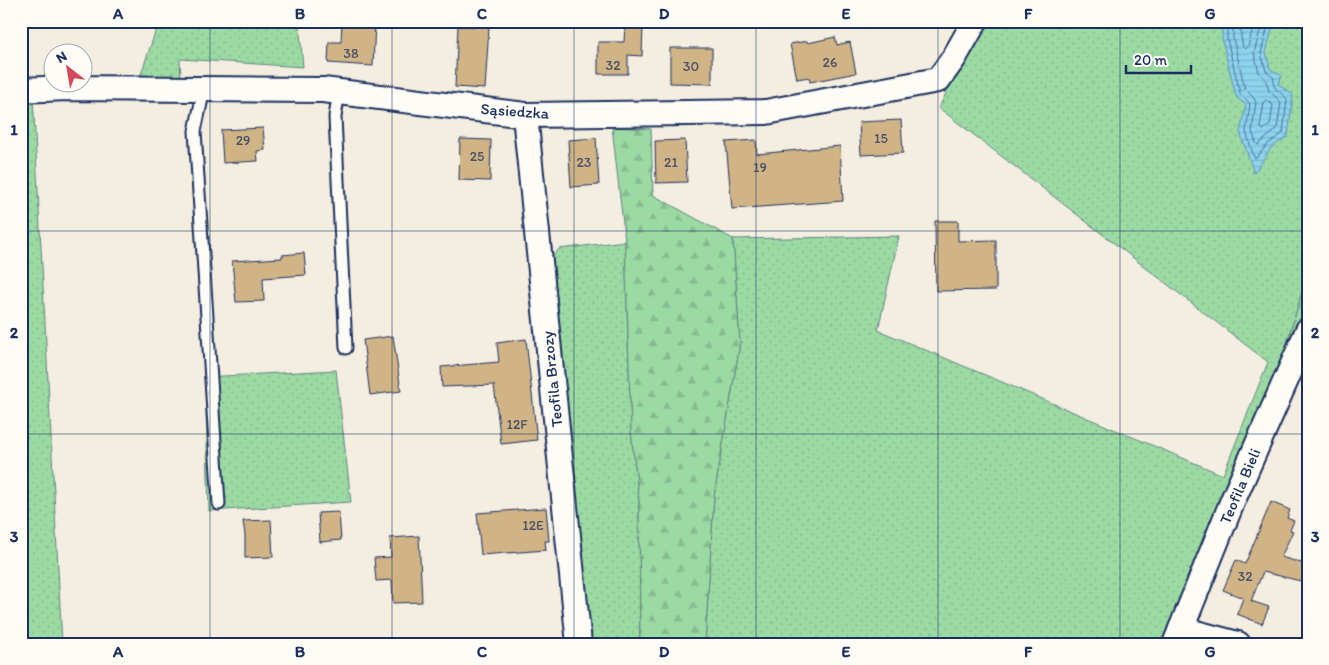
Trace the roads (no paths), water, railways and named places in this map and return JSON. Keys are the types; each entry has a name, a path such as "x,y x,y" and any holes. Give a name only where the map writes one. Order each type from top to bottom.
{"street":[{"name":"Sąsiedzka","path":"21,90 67,88 322,90 525,114 766,112 938,80 954,58 975,21"},
{"name":"Teofila Brzozy","path":"525,114 579,644"},
{"name":"Teofila Bieli","path":"1178,636 1233,500 1308,330"},
{"path":"1178,636 1238,644"}],"lane":[{"path":"204,89 195,131 219,504"},
{"path":"339,92 334,117 346,348"}],"water":[{"path":"1222,21 1269,21 1272,29 1266,52 1270,69 1282,76 1278,84 1293,95 1288,136 1271,148 1254,173 1240,132 1246,105 1236,97 1222,39"}]}
